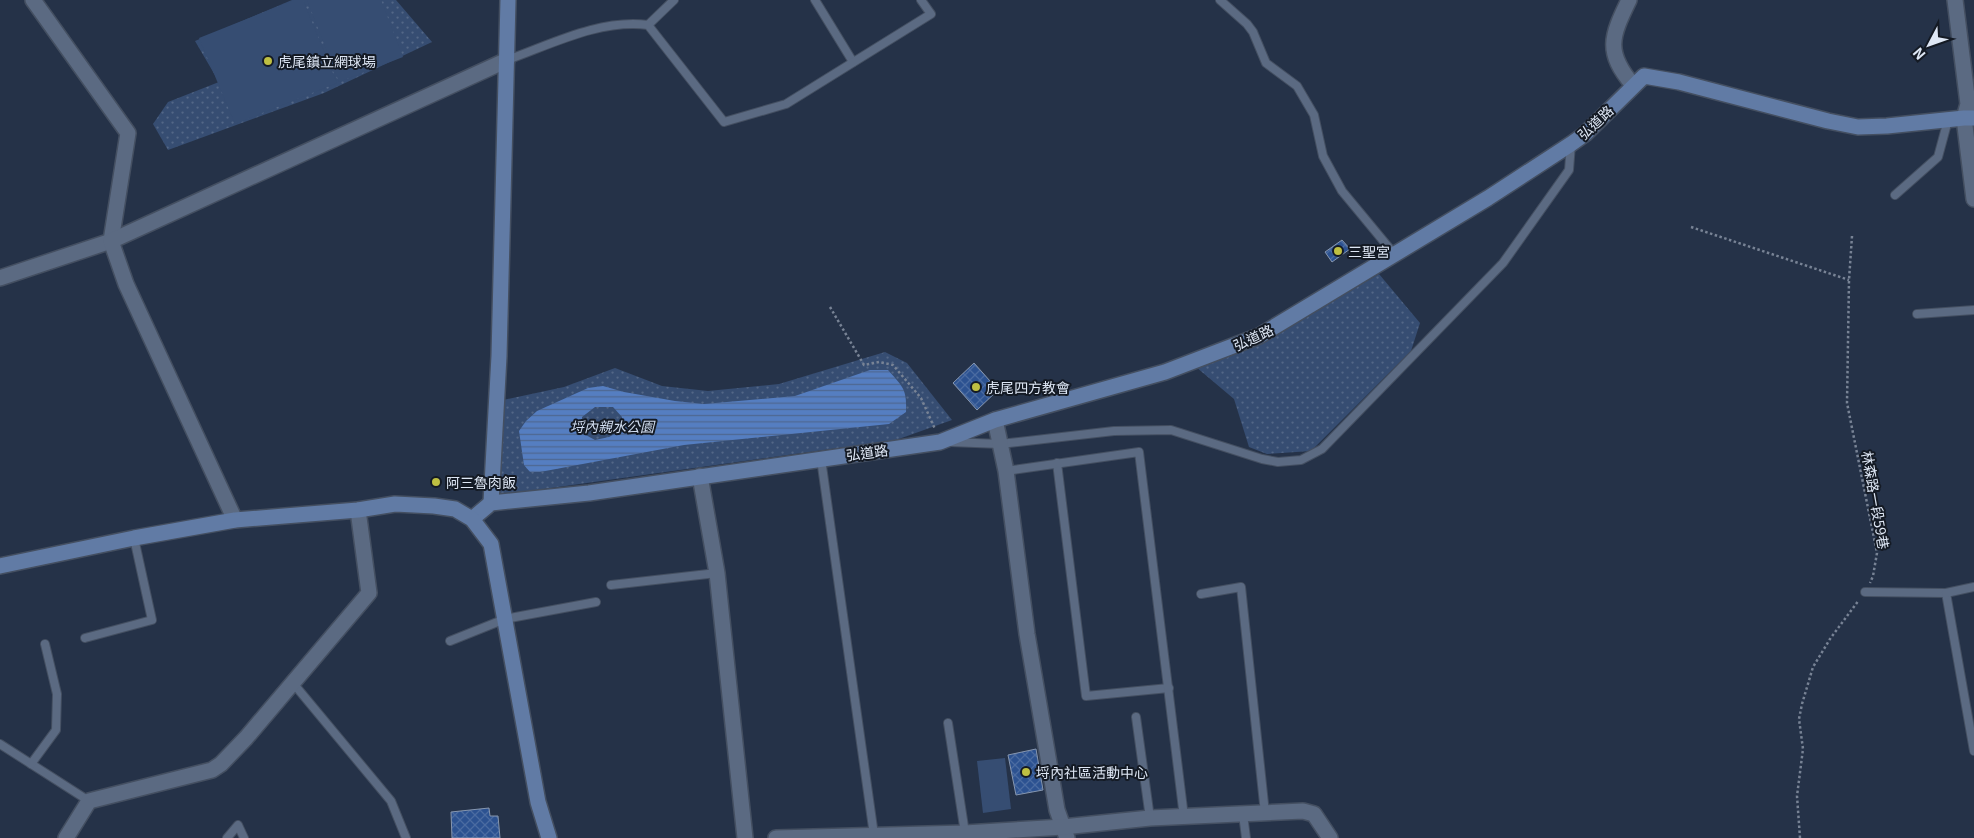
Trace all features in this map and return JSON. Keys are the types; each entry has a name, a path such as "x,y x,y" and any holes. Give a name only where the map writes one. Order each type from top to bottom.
{"street":[{"path":"33,0 128,133 111,240 126,284 235,520"},
{"path":"472,520 492,503 499,356 508,0"},
{"path":"1629,0 1618,24 1613,52 1619,69 1633,85"},
{"path":"1955,0 1968,104 1974,199"},
{"path":"0,278 111,240 507,60"},
{"name":"弘道路","path":"492,503 589,493 940,442 995,420 1166,372 1259,336 1488,198 1585,134 1644,76 1679,82 1858,127 1969,118"},
{"path":"995,420 1006,471 1027,634 1057,810 1065,833"},
{"path":"700,476 717,573 745,838"},
{"path":"0,566 134,538 235,520 358,510 395,504 455,509 472,520 491,544 538,802 549,838"},
{"path":"66,838 89,801 212,770 222,764 246,738 368,593 358,510"},
{"path":"776,838 874,835 943,836 965,833 1065,833 1150,818 1303,811 1314,814 1330,838"}],"lane":[{"path":"648,25 674,0"},
{"path":"815,0 853,62"},
{"path":"507,60 602,26 648,25 724,122 786,104 931,14 921,0"},
{"path":"1220,0 1247,24 1253,32 1266,63 1297,86 1314,114 1323,156 1342,191 1395,255"},
{"path":"1895,195 1938,157 1948,120"},
{"path":"940,442 1000,444 1114,431 1171,430 1262,459 1278,462 1301,460 1322,449 1504,263 1569,170 1571,144"},
{"path":"1918,314 1974,310"},
{"path":"1006,471 1138,452 1184,816"},
{"path":"821,459 874,835"},
{"path":"1057,463 1086,696 1169,688"},
{"path":"85,638 152,620 134,538"},
{"path":"611,585 717,573"},
{"path":"1201,594 1241,587 1265,813"},
{"path":"1865,592 1946,593 1974,587"},
{"path":"1946,593 1974,751"},
{"path":"450,640 505,619 596,602"},
{"path":"31,764 56,730 57,694 45,644"},
{"path":"293,682 390,801 406,838"},
{"path":"1136,717 1150,818"},
{"path":"948,723 965,833"},
{"path":"0,744 89,801"},
{"path":"1243,814 1246,838"},
{"path":"227,838 238,825 244,838"}],"path":[{"path":"1691,228 1849,280"},
{"name":"林森路一段59巷","path":"1800,838 1797,796 1804,749 1799,719 1802,704 1813,668 1830,639 1865,592 1873,576 1877,552 1847,403 1849,280 1852,236"},
{"path":"830,307 864,365 879,362 893,365 921,398 940,442"}],"green space":[{"path":"292,0 396,0 432,42 324,93 168,150 153,124 168,102 219,82 195,41"},
{"name":"虎尾鎮立網球場","path":"294,0 303,0 337,83 235,124 199,38"},
{"path":"307,0 381,0 403,57 339,82"},
{"path":"1379,274 1420,323 1411,351 1311,451 1267,454 1249,447 1234,399 1196,367 1260,343"},
{"name":"埒內親水公園","path":"885,352 907,363 952,420 896,440 500,495 497,447 503,400 564,387 615,368 662,386 708,391 779,384"},
{"path":"1005,758 1011,809 983,813 977,761"}],"shaded area":[{"path":"870,370 888,370 905,393 906,412 889,424 684,445 540,472 530,472 524,465 519,431 526,421 537,411 588,388 603,386 624,392 704,404 795,396","holes":["595,407 613,407 622,417 622,430 609,437 595,440 582,433 582,417"]}],"building":[{"name":"三聖宮","path":"1342,240 1350,249 1332,262 1325,252"},
{"name":"虎尾四方教會","path":"974,363 998,390 977,410 953,383"},
{"name":"埒內社區活動中心","path":"1036,749 1043,790 1016,795 1008,755"},
{"path":"489,808 490,816 498,816 500,838 452,838 451,812"}],"place":[{"name":"虎尾鎮立網球場","path":"268,61"},
{"name":"三聖宮","path":"1338,251"},
{"name":"虎尾四方教會","path":"976,387"},
{"name":"阿三魯肉飯","path":"436,482"},
{"name":"埒內社區活動中心","path":"1026,772"}]}
